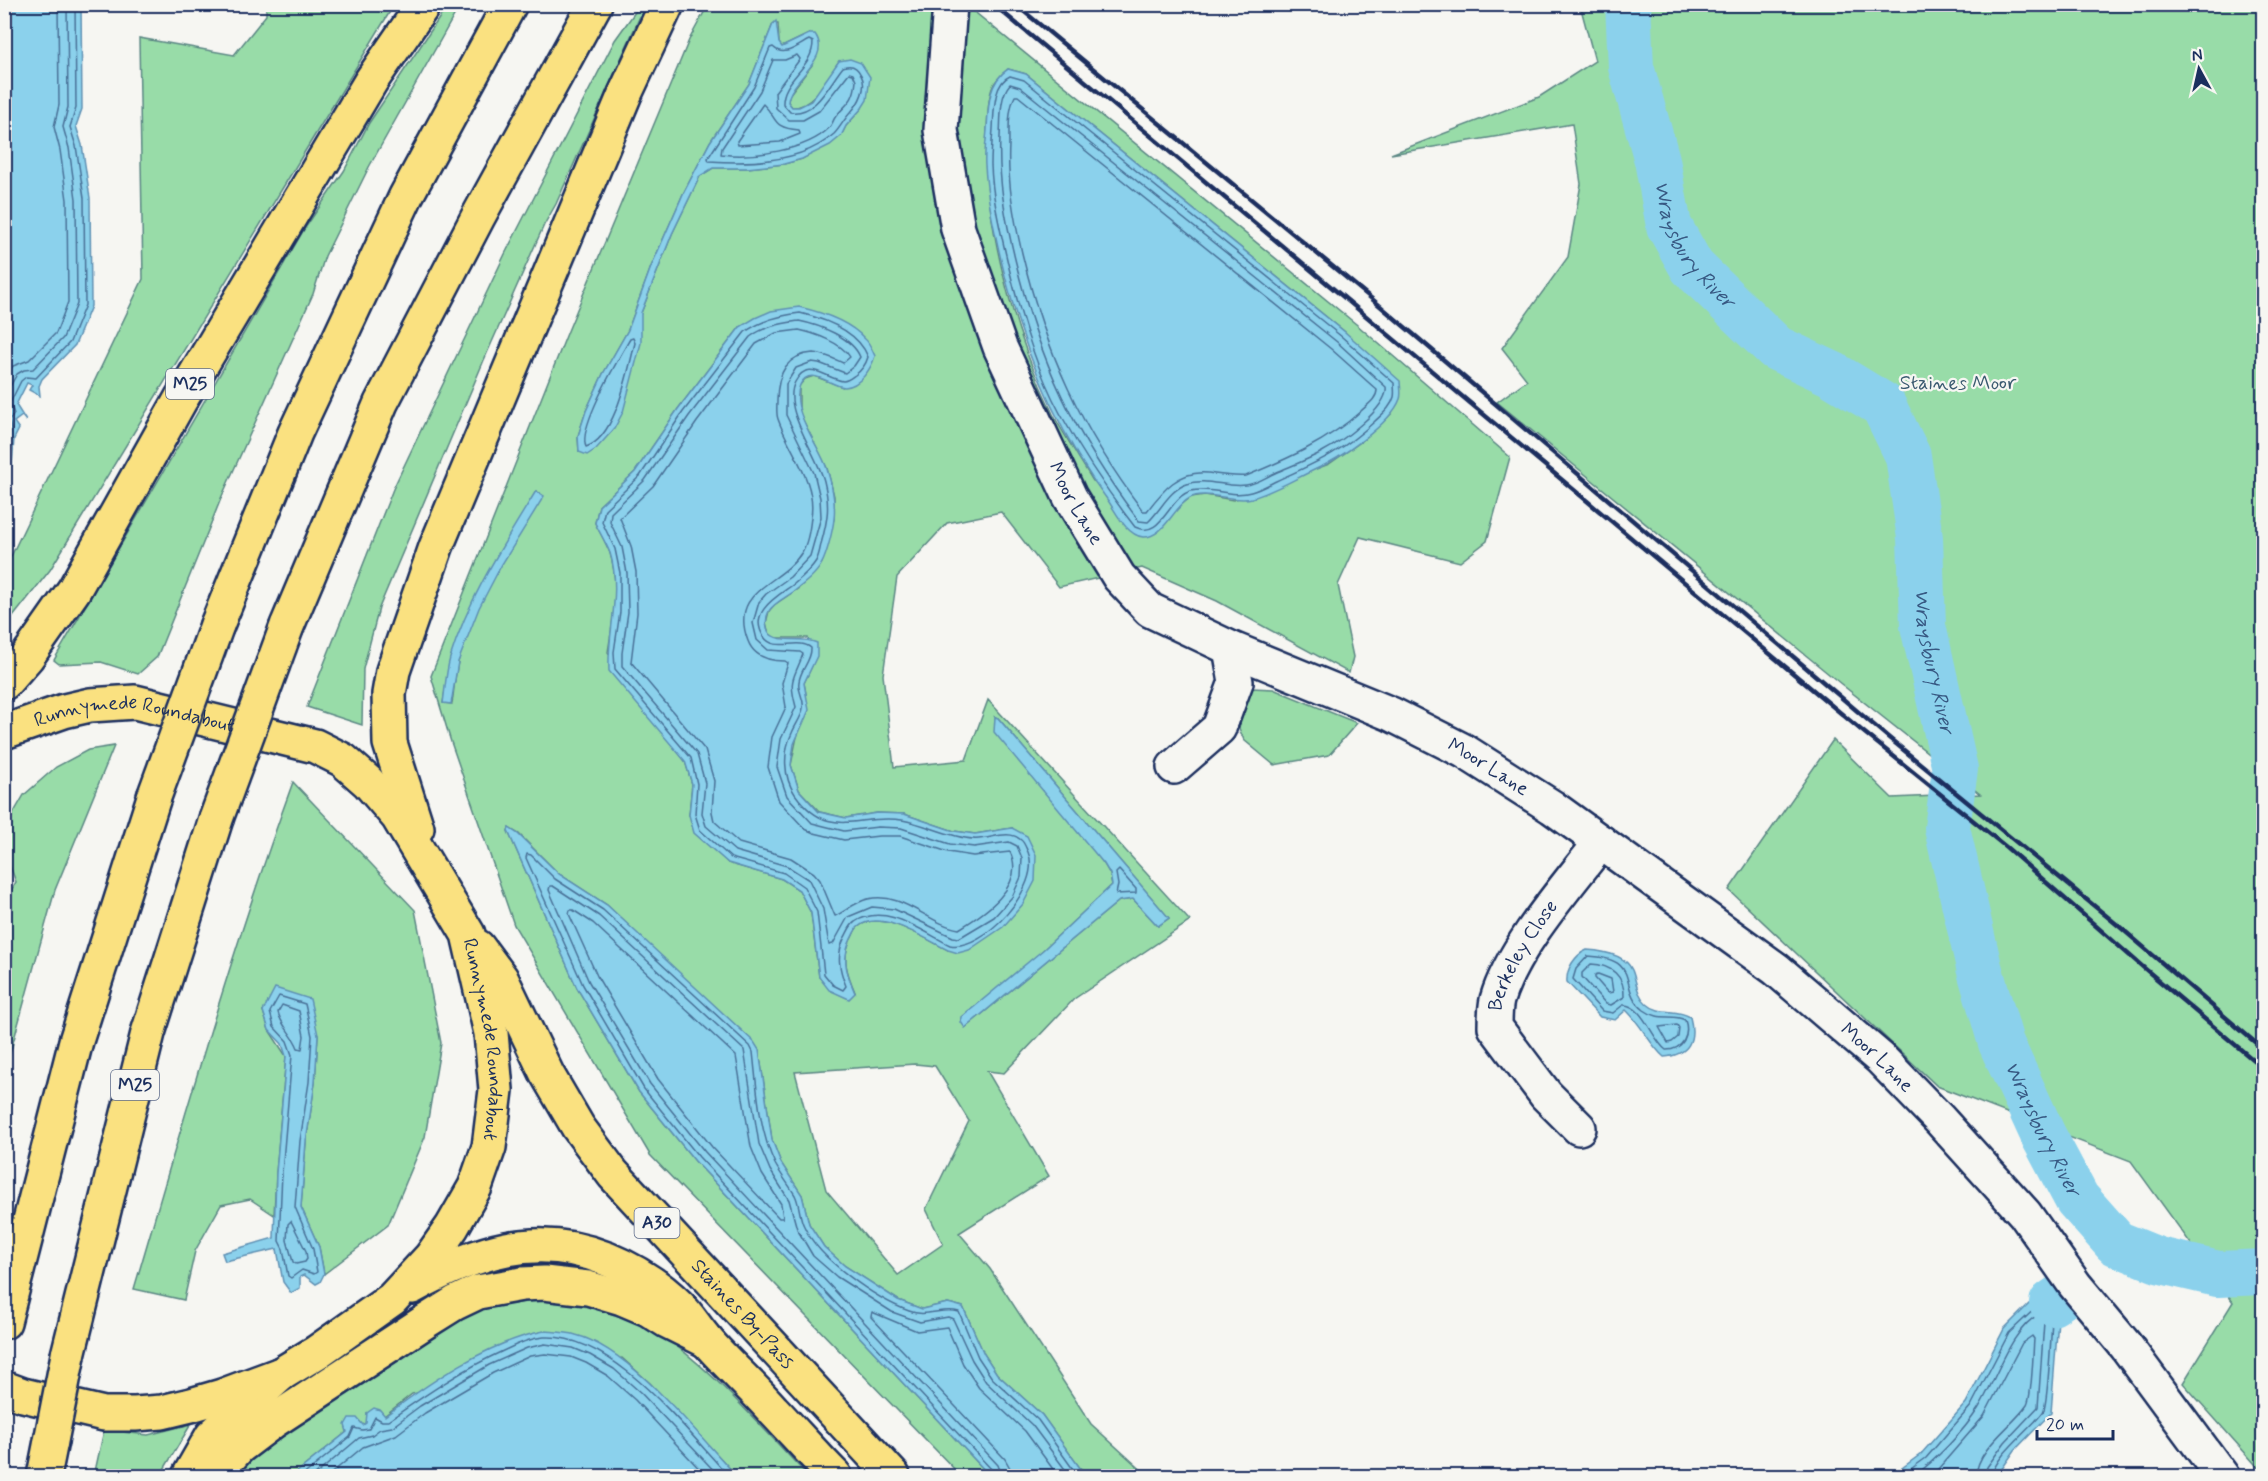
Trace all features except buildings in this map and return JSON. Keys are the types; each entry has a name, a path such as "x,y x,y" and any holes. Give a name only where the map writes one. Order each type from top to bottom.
{"main road":[{"name":"M25","path":"4,683 27,657 74,590 181,399 365,91 424,4"},
{"path":"4,1322 76,1041 154,797 217,625 295,433 401,207 510,4"},
{"name":"M25","path":"44,1476 68,1355 148,1033 216,819 287,626 381,403 478,217 596,4"},
{"path":"432,873 397,771 390,743 388,702 393,671 436,547 625,94 667,4"},
{"name":"Runnymede Roundabout","path":"4,732 64,711 90,705 135,702 315,746 343,760 368,782 398,818 468,934 491,1032 496,1090 489,1147 475,1187 452,1227 431,1257 392,1299 317,1352 281,1374 191,1405 162,1412 135,1414 105,1414 23,1395 4,1388"},
{"name":"Staines By-Pass","path":"468,934 501,978 547,1074 578,1127 613,1174 893,1476"},
{"name":"Staines By-Pass","path":"392,1299 437,1273 494,1251 544,1244 567,1246 596,1254 645,1277 679,1306 707,1341 835,1476"},
{"path":"213,1476 239,1447 272,1422 423,1323 455,1303 478,1293 522,1284 544,1283 588,1288 648,1309 707,1341"},
{"path":"189,1476 212,1437 281,1374"}],"street":[{"name":"Moor Lane","path":"948,18 941,130 958,229 1005,358 1070,497 1119,577 1150,610 1230,648 1391,714 1464,751 1552,807 1776,969 1880,1058 2025,1214 2075,1284 2126,1346 2222,1476"},
{"path":"1174,767 1219,728 1236,682 1230,648"},
{"name":"Berkeley Close","path":"1579,1128 1546,1095 1495,1027 1496,1002 1505,976 1539,924 1601,842"}],"green space":[{"path":"266,5 394,5 50,570 5,627 5,569 143,279 139,38 234,55 266,15"},
{"path":"448,5 460,5 369,167 325,256 313,294 222,496 157,657 138,674 101,662 59,664 54,660 303,231 344,171 369,123"},
{"path":"640,5 645,5 484,360 379,608 363,669 362,725 307,707 393,489 505,254 615,40"},
{"path":"708,5 966,5 1356,324 1510,457 1487,541 1460,562 1360,537 1338,585 1353,657 1349,673 1217,601 1142,568 1059,587 1001,512 947,523 897,577 883,675 894,767 966,760 988,700 1190,921 1074,999 1004,1073 987,1071 1049,1176 959,1233 990,1269 1091,1424 1148,1476 1092,1476 1080,1468 1042,1415 997,1374 984,1354 963,1307 948,1303 922,1309 898,1300 845,1266 824,1247 809,1224 802,1195 781,1163 772,1140 759,1050 607,905 559,874 519,834 509,828 508,831 577,988 639,1092 695,1161 990,1476 961,1476 650,1155 514,925 451,742 431,676 568,331 689,40","holes":["773,24 778,24 779,43 782,47 809,34 812,65 789,95 788,102 792,107 800,106 814,97 839,61 862,108 846,126 841,136 802,159 784,164 747,168 713,168 700,176 672,234 641,313 579,452 578,436 586,411 603,374 628,330 651,267 683,194 710,142 749,84","1008,69 1026,74 1345,332 1392,413 1362,441 1329,464 1233,500 1205,495 1191,497 1176,509 1093,481 1053,414 1039,383 1014,313 1004,276 995,238 987,165 988,108 997,79","740,327 843,387 814,376 805,379 799,386 799,412 827,468 834,496 834,519 822,563 799,588 774,605 769,611 766,623 769,634 775,638 808,638 812,666 804,683 806,694 791,765 799,790 820,812 846,818 877,813 904,814 954,831 975,834 1012,828 948,950 891,923 867,922 857,928 846,953 848,972 855,992 819,977 811,913 799,890 782,879 728,863 689,815 692,784 685,761 608,652 615,602 615,577 610,553 595,523 599,506 635,472 678,409","536,491 543,496 494,576 465,640 457,667 452,704 443,703 450,660","995,717 1169,918 1158,926 1133,899 1119,901 965,1028 1112,885 1110,874","915,1064 935,1066 969,1121 926,1209 943,1244 898,1275 826,1190 795,1072"]},
{"name":"Staines Moor","path":"1580,5 2263,5 2263,1473 2183,1383 2233,1302 2131,1161 1937,1086 1729,890 1833,740 1892,798 1980,794 1841,684 1497,402 1527,380 1502,348 1568,257 1581,184 1572,124 1391,154 1539,97 1595,61"},
{"path":"1252,688 1273,689 1357,723 1329,755 1274,765 1244,740 1235,719"},
{"path":"114,746 55,890 5,1072 5,901 16,882 5,853 5,828 24,795 56,767 88,750"},
{"path":"293,782 415,910 441,1043 425,1137 388,1225 324,1274 319,1247 301,1207 318,1035 263,1011 269,1030 286,1056 274,1215 250,1199 221,1205 195,1251 184,1300 134,1289 229,971"},
{"path":"544,1299 611,1309 639,1321 666,1338 717,1381 808,1476 737,1476 650,1383 622,1358 412,1394 384,1416 367,1413 367,1423 347,1432 292,1476 238,1476 244,1466 329,1401 472,1310"},
{"path":"191,1424 160,1476 94,1476 104,1430 148,1435"}],"water":[{"path":"4,5 81,5 82,109 76,126 82,145 90,198 91,306 75,345 42,379 39,386 40,396 29,390 32,385 27,383 16,405 26,421 22,416 14,422 19,429 14,439 12,465 5,466"},
{"path":"776,21 779,43 782,47 809,34 815,34 819,43 819,52 815,61 790,94 788,102 792,107 799,107 811,101 839,61 850,59 861,63 870,77 867,100 846,126 841,136 830,145 802,159 784,164 747,168 713,168 700,176 672,234 641,313 641,343 623,412 614,429 596,449 587,455 579,452 578,436 586,411 603,374 628,330 651,267 683,194 710,142 749,84"},
{"path":"1008,69 1026,74 1345,332 1400,381 1400,399 1386,419 1363,440 1336,458 1268,492 1244,499 1211,495 1196,496 1184,502 1157,533 1143,537 1127,528 1072,446 1057,417 1030,356 1009,292 993,225 985,157 990,96 996,81"},
{"path":"799,307 826,315 859,333 867,341 875,356 868,371 855,384 839,386 815,376 809,376 800,385 798,395 802,416 827,469 833,494 834,513 830,541 820,566 804,584 774,605 767,617 766,625 773,636 817,643 817,656 804,683 809,710 794,744 791,765 799,790 819,812 846,818 877,813 904,814 954,831 975,834 1012,828 1027,836 1036,855 1035,881 1023,904 1003,927 969,950 958,953 948,950 891,923 867,922 858,927 846,953 848,973 855,993 849,999 829,990 819,977 811,913 799,890 782,879 728,863 694,833 689,815 692,784 685,761 609,671 615,582 610,553 595,523 599,506 635,472 678,409 740,327 771,311"},
{"path":"536,491 544,496 502,564 479,608 458,662 451,704 443,703 450,658 467,614 511,531"},
{"path":"995,717 1169,918 1158,926 1133,899 1119,901 965,1028 961,1022 962,1017 1044,949 1112,885 1110,874 1104,864 994,732"},
{"path":"509,828 559,874 607,905 754,1042 759,1050 772,1140 781,1163 802,1195 809,1224 824,1247 845,1266 898,1300 922,1309 948,1303 963,1307 984,1354 997,1374 1042,1415 1080,1468 1092,1476 990,1476 695,1161 639,1092 577,988 508,831"},
{"path":"1587,950 1606,953 1624,960 1632,970 1641,996 1652,1008 1690,1017 1692,1033 1685,1050 1673,1056 1664,1057 1626,1010 1615,1020 1600,1017 1567,982 1572,963"},
{"path":"275,988 310,999 318,1035 301,1207 319,1247 324,1274 320,1282 316,1284 304,1275 300,1277 300,1288 291,1293 283,1282 277,1249 225,1261 222,1253 274,1238 276,1173 286,1056 282,1044 269,1030 263,1011"},
{"path":"2037,1296 2052,1303 2058,1319 2051,1413 2015,1450 1997,1476 1891,1476 1921,1454 1966,1403 2004,1329"},
{"path":"544,1331 576,1335 597,1343 619,1357 662,1395 737,1476 292,1476 347,1432 345,1425 349,1418 357,1418 363,1425 366,1423 367,1413 374,1408 380,1410 385,1416 460,1365 502,1344"}],"waterway":[{"name":"Wraysbury River","path":"1628,4 1631,67 1657,160 1669,226 1692,267 1776,348 1832,374 1883,405 1908,456 1920,538 1923,626 1955,769 1947,828 1979,967 2001,1043 2043,1135 2077,1199 2116,1243 2158,1260 2218,1274 2264,1272"},
{"path":"2052,1303 2065,1294"}],"railway":[{"path":"993,4 1861,730 2006,847 2264,1069"},
{"path":"1015,4 1372,299 1889,738 2120,927 2264,1050"}]}
